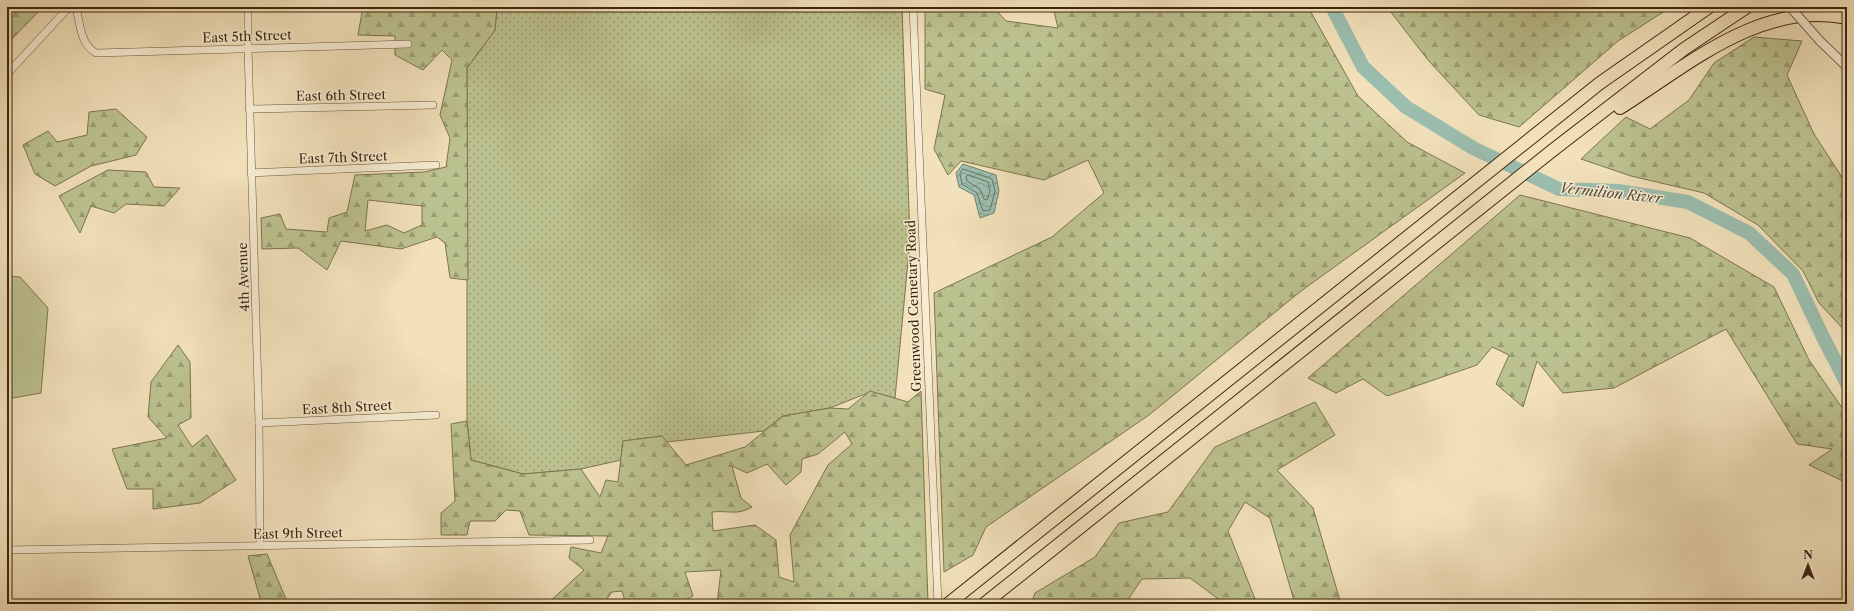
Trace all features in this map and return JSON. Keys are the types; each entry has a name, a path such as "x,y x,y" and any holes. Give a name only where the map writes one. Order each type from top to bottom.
{"highway":[{"path":"1600,83 1621,62 1694,7"},
{"path":"948,604 1600,83 1709,7"},
{"path":"1624,101 1684,49 1747,7"},
{"path":"984,604 1553,150 1624,101 1708,49 1746,28 1777,18 1805,14 1847,18"}],"street":[{"path":"7,74 69,7"},
{"name":"East 5th Street","path":"76,7 84,41 88,49 96,53 408,44"},
{"name":"4th Avenue","path":"248,7 249,109 259,423 260,545"},
{"name":"Greenwood Cemetary Road","path":"913,7 938,604"},
{"path":"1790,7 1820,41 1847,67"},
{"name":"East 6th Street","path":"249,109 433,105"},
{"name":"East 7th Street","path":"251,173 436,165"},
{"name":"East 8th Street","path":"259,423 436,415"},
{"name":"East 9th Street","path":"7,550 590,540"}],"green space":[{"path":"7,7 43,7 10,41 7,39"},
{"path":"363,7 497,7 495,30 467,68 468,280 450,278 445,243 437,237 401,249 341,241 327,270 298,248 262,249 261,218 280,214 286,229 327,232 329,218 347,212 355,175 424,172 446,167 450,138 440,115 452,60 442,50 423,70 395,55 395,36 358,35","holes":["368,200 422,206 422,225 404,233 387,225 365,231"]},
{"path":"497,7 902,7 910,240 895,398 870,392 830,408 783,416 764,431 667,442 662,436 623,441 621,460 581,469 523,474 471,460 467,421 467,68 495,30"},
{"path":"925,7 993,7 1006,21 1058,28 1053,7 1308,7 1358,96 1407,142 1465,173 1301,291 1149,415 986,527 973,555 944,572 934,293 1052,237 1104,193 1088,160 1044,180 961,161 948,175 934,149 945,95 925,89"},
{"path":"1387,7 1671,7 1618,41 1519,127 1479,115 1428,60"},
{"path":"1754,37 1802,41 1787,75 1814,134 1847,185 1847,333 1819,303 1803,271 1758,225 1704,193 1631,176 1581,159 1626,117 1650,129 1689,100 1714,63"},
{"path":"116,109 147,137 136,155 91,166 55,186 35,174 23,145 48,131 57,142 87,135 89,112"},
{"path":"108,170 146,172 154,187 180,188 164,206 126,204 114,213 91,206 80,233 59,196"},
{"path":"1520,195 1690,238 1774,287 1809,360 1847,415 1847,483 1809,465 1832,449 1797,444 1726,329 1614,388 1563,393 1537,361 1523,407 1496,384 1509,355 1492,347 1477,365 1387,396 1363,379 1336,393 1308,378"},
{"path":"7,276 20,277 48,308 41,393 7,399"},
{"path":"178,345 190,362 191,418 178,425 192,447 207,435 236,480 200,503 153,509 153,489 127,489 112,449 167,438 148,417 151,382"},
{"path":"870,391 908,402 921,391 928,604 717,604 721,570 685,572 693,596 677,604 626,604 622,591 612,592 603,604 547,604 584,570 569,558 571,547 601,553 608,536 529,535 520,511 506,510 495,521 470,521 467,535 441,535 441,513 455,501 451,424 467,421 471,460 523,474 581,469 600,497 606,480 618,482 623,441 662,436 686,465 745,447 783,416 830,408 848,409","holes":["845,432 852,444 828,465 790,535 794,582 779,577 776,540 755,525 713,531 712,512 737,512 747,510 752,507 741,498 732,466 747,473 767,464 786,485 801,472 802,459 818,454"]},
{"path":"1315,402 1335,435 1277,470 1313,508 1341,604 1295,604 1270,518 1245,502 1228,531 1257,604 1218,604 1217,598 1190,578 1142,579 1125,604 1031,604 1035,593 1095,557 1119,523 1168,512 1215,447"},
{"path":"267,554 288,604 249,604 261,602 248,556"}],"water":[{"path":"963,164 996,175 999,191 994,213 980,218 974,195 959,187 956,173"}],"waterway":[{"name":"Vermilion River","path":"1332,7 1363,67 1406,107 1473,148 1559,189 1618,191 1688,202 1749,233 1793,274 1847,384"}]}
